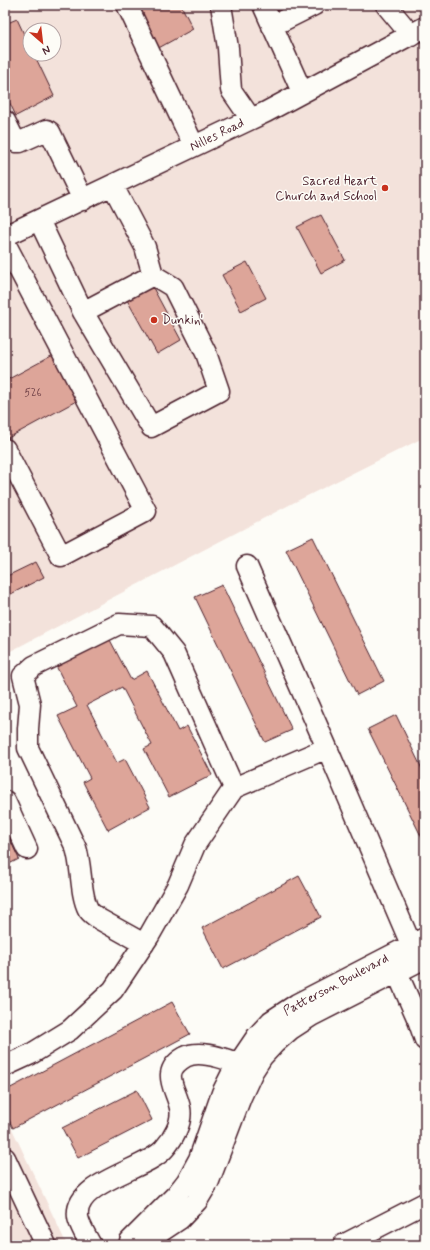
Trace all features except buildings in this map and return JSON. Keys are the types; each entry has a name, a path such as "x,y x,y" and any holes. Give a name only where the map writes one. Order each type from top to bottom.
{"street":[{"path":"126,5 194,146"},
{"path":"221,5 228,48 231,90 251,119"},
{"path":"263,5 302,92"},
{"path":"272,26 314,5"},
{"path":"386,5 418,31"},
{"name":"Nilles Road","path":"5,236 251,119 418,31"},
{"path":"5,121 16,142 20,142 42,131 47,130 50,132 83,200"},
{"path":"39,220 83,312 151,427 219,391 206,353 173,287 153,275 145,247 112,186"},
{"path":"5,243 146,511 61,556 5,449"},
{"path":"83,312 153,275"},
{"path":"247,566 327,748 420,951"},
{"path":"144,944 99,919 88,910 84,900 79,858 76,848 28,748 30,704 23,676 34,666 119,624 152,626 174,653 234,788"},
{"path":"5,1066 31,1054 70,1030 113,990 144,944 178,885 196,845 234,788 327,748"},
{"path":"5,801 27,849"},
{"name":"Patterson Boulevard","path":"126,1243 159,1233 180,1219 197,1201 209,1181 241,1096 246,1067 262,1057 291,1029 394,964 420,951"},
{"path":"394,964 425,1040"},
{"path":"90,1245 78,1217 79,1204 82,1200 95,1187 160,1155 170,1143 180,1119 180,1108 171,1082 175,1065 186,1056 200,1054 215,1056 246,1067"},
{"path":"5,1158 46,1245"},
{"path":"343,1245 425,1203"}],"shaded area":[{"path":"5,5 425,5 425,437 293,503 5,654"},
{"path":"5,1114 67,1245 5,1245"}],"place":[{"name":"Sacred Heart Church and School","path":"385,188"},
{"name":"Dunkin'","path":"154,320"}]}
